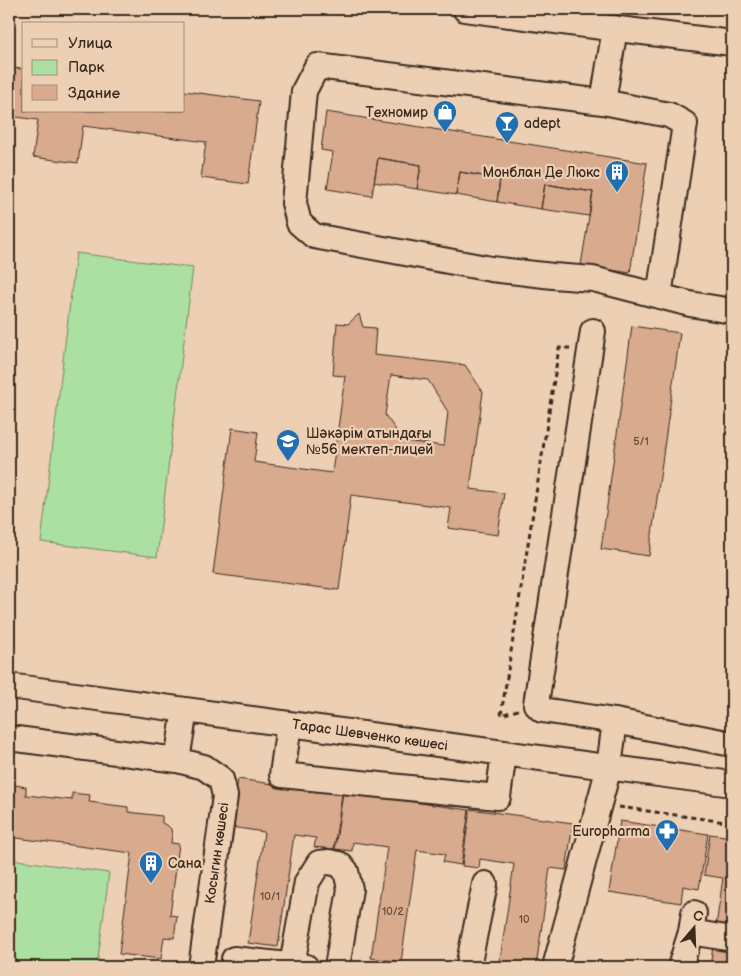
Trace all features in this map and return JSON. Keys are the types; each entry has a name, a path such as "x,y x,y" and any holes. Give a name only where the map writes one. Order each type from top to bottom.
{"street":[{"path":"465,9 579,16 615,28 732,43"},
{"path":"602,102 615,28"},
{"path":"659,296 686,124 669,115 602,102 317,66 304,91 294,203 299,223 314,236 491,269 553,276 593,278 659,296 690,304 732,311"},
{"path":"592,341 536,704 542,710 732,744"},
{"name":"Тарас Шевченко көшесі","path":"9,686 732,784"},
{"path":"176,760 185,710"},
{"path":"555,967 609,767 615,722"},
{"path":"289,724 282,775 498,797 504,753"},
{"name":"Косыгин көшесі","path":"9,738 176,760 204,767 221,778 225,796 201,967"},
{"path":"234,959 300,966 307,882 319,863 329,862 339,864 346,871 350,889 337,967"},
{"path":"468,967 485,884"},
{"path":"680,967 693,922 732,939"}],"path":[{"path":"536,704 501,715 559,348 592,341"},
{"path":"599,804 732,823"}],"green space":[{"path":"76,253 193,268 157,557 41,542"},
{"path":"9,859 109,873 97,967 9,967"}],"building":[{"path":"9,68 22,69 22,112 185,112 185,91 259,101 248,184 201,178 206,142 83,126 78,163 33,157 38,120 9,116"},
{"name":"Монблан Де Люкс","path":"326,112 647,163 630,273 581,265 593,192 545,184 541,209 497,202 500,179 460,172 456,195 417,189 421,165 378,158 372,196 327,189 333,152 321,150"},
{"path":"378,158 421,165 417,189 374,182"},
{"path":"460,172 500,179 497,202 456,195"},
{"path":"545,184 593,192 589,216 541,209"},
{"path":"359,314 363,327 376,328 374,355 465,365 483,392 470,489 504,493 498,535 448,528 451,508 351,495 339,590 213,574 232,428 258,432 254,462 332,473 345,376 333,375 337,323 348,324","holes":["391,375 428,380 448,412 444,446 404,441 385,415"]},
{"path":"632,326 680,333 649,556 601,549"},
{"path":"238,779 342,794 334,849 314,847 316,838 294,835 278,947 248,943 264,832 231,827"},
{"name":"Сана","path":"10,784 26,787 26,795 72,800 72,793 90,795 89,802 128,807 128,812 162,816 162,823 171,829 171,843 179,844 170,915 177,916 174,938 164,937 161,959 119,954 132,853 9,837"},
{"path":"343,792 469,810 461,865 443,862 445,854 417,850 401,962 371,958 387,847 353,842 352,851 335,849"},
{"path":"470,809 573,823 566,870 550,868 536,967 499,967 514,864 480,859 479,868 462,866"},
{"path":"620,821 708,834 699,889 683,886 681,903 609,892"},
{"path":"710,834 732,837 732,967 710,967 723,878 704,875"}],"place":[{"name":"Техномир","path":"445,133"},
{"name":"adept","path":"507,144"},
{"name":"Монблан Де Люкс","path":"617,193"},
{"name":"Шәкәрім атындағы №56 мектеп-лицей","path":"288,462"},
{"name":"Europharma","path":"667,852"},
{"name":"Сана","path":"151,884"}]}
